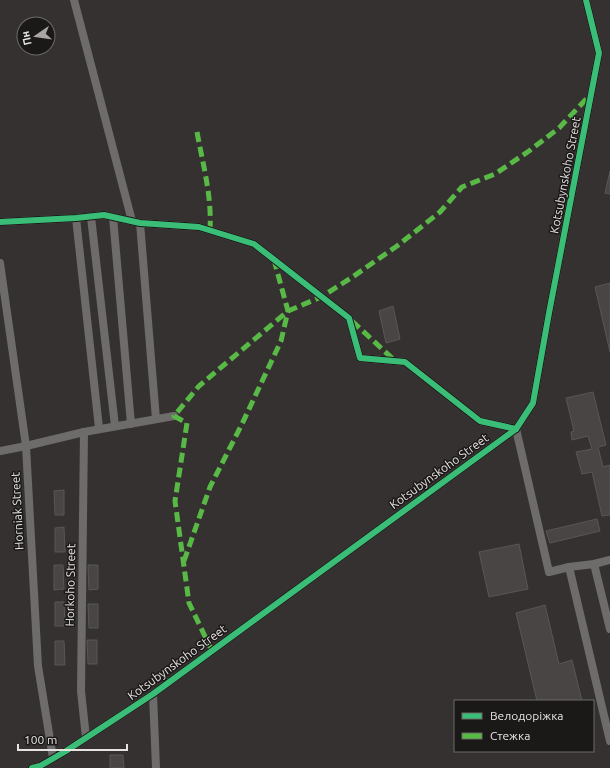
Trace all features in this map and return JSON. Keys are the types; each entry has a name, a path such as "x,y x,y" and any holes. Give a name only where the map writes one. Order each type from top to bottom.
{"street":[{"path":"74,0 136,222 156,419"},
{"name":"Kotsubynskoho Street","path":"32,768 40,766 66,752 153,694 516,429 533,404 599,53 586,0"},
{"path":"0,222 104,215 136,222 199,227 254,244 349,318 360,358 405,362 480,421 516,429 549,572 610,560"},
{"path":"91,217 115,426"},
{"path":"113,217 131,424"},
{"path":"76,218 99,428"},
{"name":"Horniak Street","path":"0,263 26,446 38,666 54,758"},
{"path":"0,451 99,428 174,416"},
{"name":"Horkoho Street","path":"84,432 81,691 86,738"},
{"path":"594,564 610,629"},
{"path":"569,567 610,741"},
{"path":"153,694 156,768"}],"building":[{"path":"610,171 610,194 605,193"},
{"path":"610,283 610,352 595,287"},
{"path":"393,306 400,339 386,343 379,311"},
{"path":"593,392 606,445 598,447 603,467 610,465 610,515 602,516 592,472 582,474 576,452 592,449 588,436 572,440 571,432 574,431 566,398"},
{"path":"64,490 64,515 55,515 54,491"},
{"path":"597,519 600,531 550,543 546,531"},
{"path":"64,527 65,552 55,552 55,528"},
{"path":"519,544 528,589 489,597 479,552"},
{"path":"54,565 63,565 64,589 54,590"},
{"path":"88,565 98,565 98,589 89,590"},
{"path":"55,602 64,602 65,626 55,626"},
{"path":"88,604 98,604 98,628 89,628"},
{"path":"545,605 559,664 572,660 582,700 537,700 516,613"},
{"path":"87,640 97,640 97,664 88,664"},
{"path":"55,641 64,641 65,665 55,665"},
{"path":"110,755 123,755 124,768 110,768"}],"marked path":[{"path":"212,651 189,603 175,501 187,423 174,416 199,386 288,311 321,297 397,246 440,212 462,187 495,174 559,128 590,95"},
{"path":"197,132 210,205 210,230"},
{"path":"184,561 210,487 242,424 281,341 288,311 274,260"},
{"path":"352,321 394,360"}],"cycle path":[{"path":"32,768 40,766 66,751 153,694 516,429 533,403 599,53 586,0"},
{"path":"0,222 104,215 140,223 199,227 254,244 349,318 360,358 405,362 480,421 516,429"}]}
